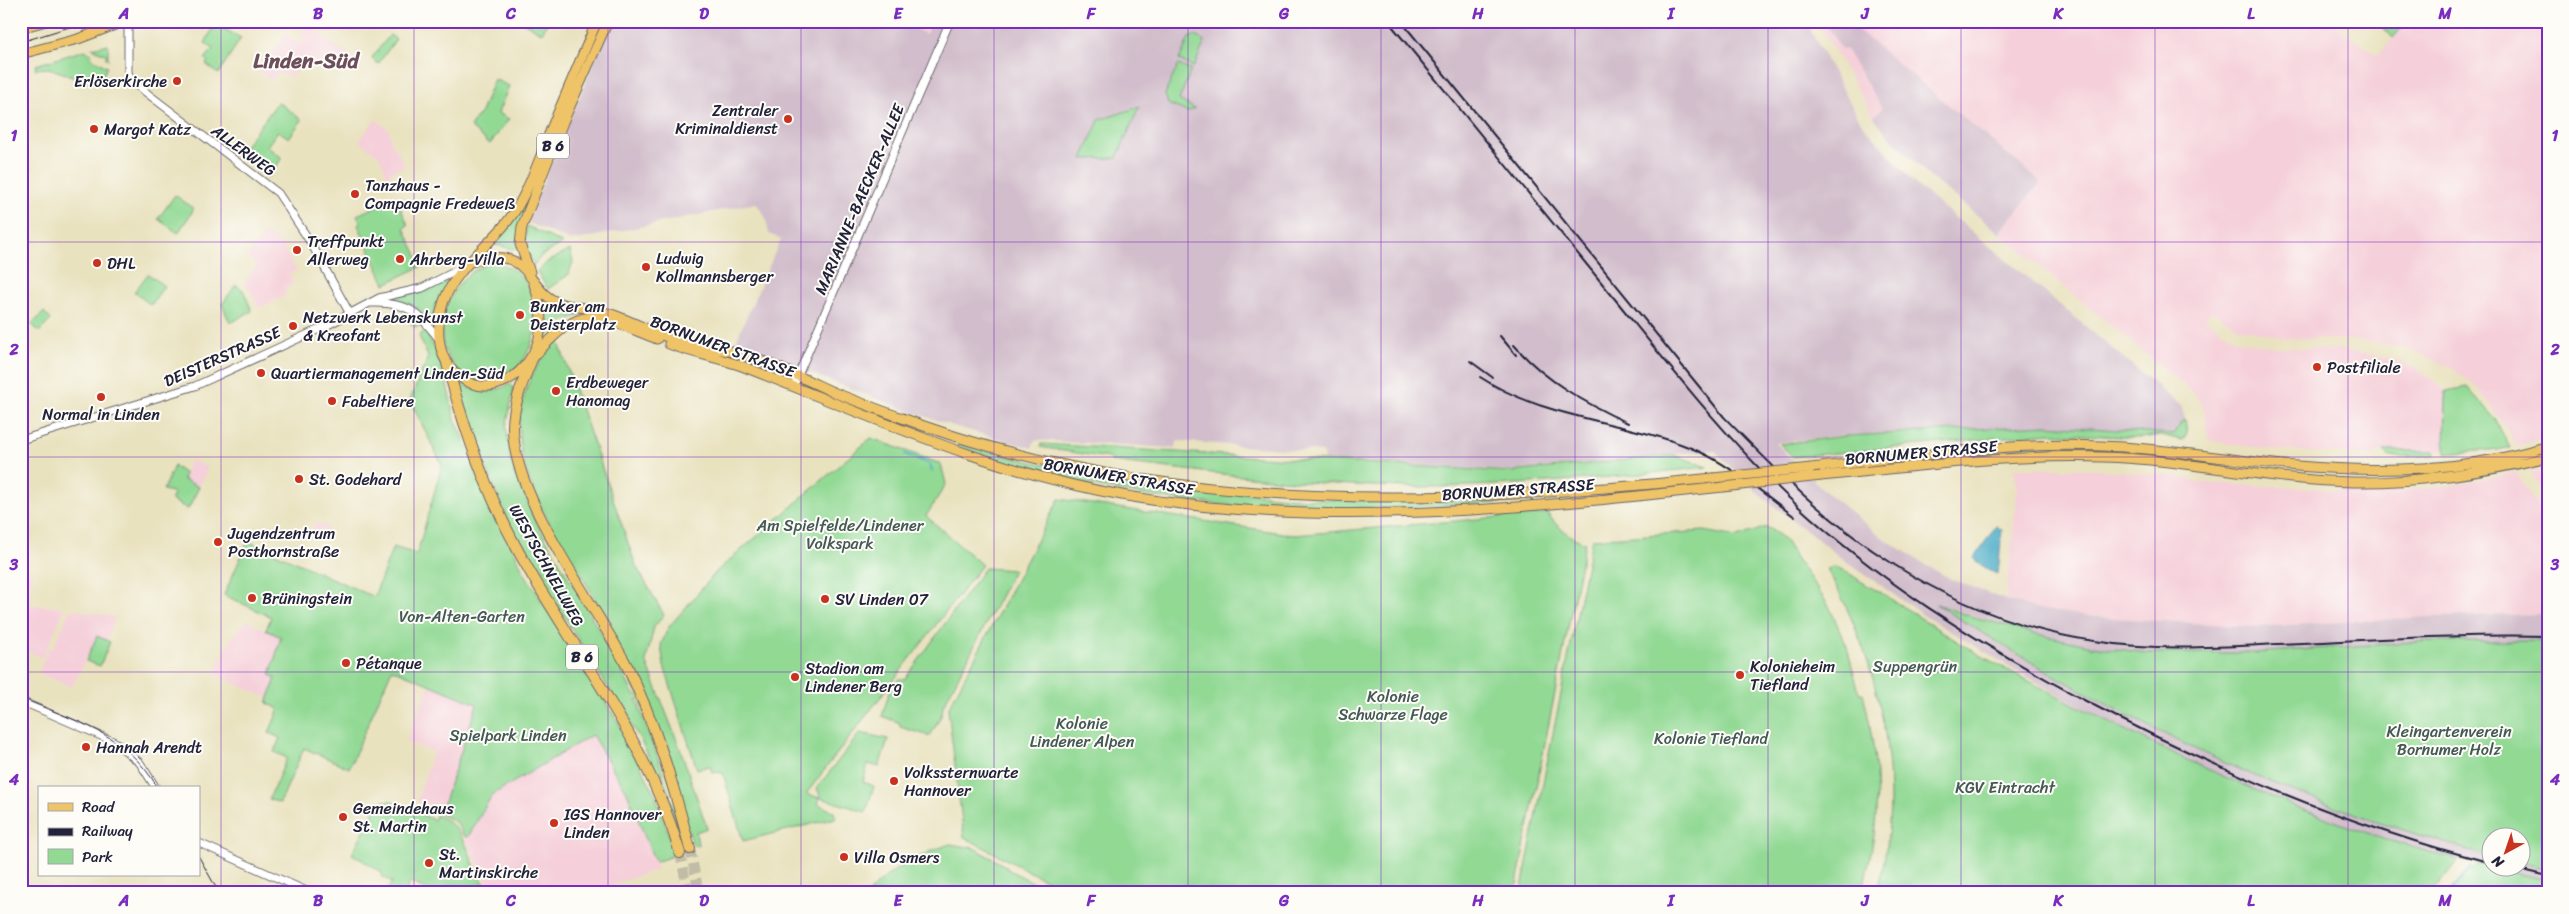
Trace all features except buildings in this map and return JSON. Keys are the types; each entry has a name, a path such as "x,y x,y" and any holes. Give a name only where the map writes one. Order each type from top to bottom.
{"highway":[{"name":"WESTSCHNELLWEG","path":"447,364 468,434 513,542 638,746 685,851 671,778 638,691 600,619 554,542 520,467 514,440 513,421 517,399 532,359"}],"main road":[{"path":"21,28 46,21"},
{"path":"21,54 78,39 126,21"},
{"name":"B 6","path":"447,364 439,338 440,314 446,295 471,262 506,224 524,196 597,21"},
{"name":"B 6","path":"532,359 539,338 541,323 540,306 521,250 522,228 563,122 608,21"},
{"path":"471,262 489,257 506,259 521,266 530,274"},
{"name":"BORNUMER STRASSE","path":"530,274 541,290 556,301 612,315 696,348 736,352 874,408 1000,450 1066,466 1229,488 1375,497 1548,494 2035,446 2103,446 2196,454 2296,466 2388,470 2443,467 2509,456 2548,446"},
{"name":"BORNUMER STRASSE","path":"532,359 555,334 569,323 582,318 601,318 685,351 743,366 951,450 1031,475 1093,490 1208,507 1335,512 1556,503 1960,462 2037,457 2103,457 2318,480 2387,482 2474,473 2548,457"},
{"path":"447,364 468,382 495,386 510,379 532,359"},
{"path":"951,450 955,436"},
{"path":"2194,466 2196,454"}],"street":[{"name":"ALLERWEG","path":"126,21 130,81 278,193 311,243 350,314"},
{"name":"MARIANNE-BAECKER-ALLEE","path":"793,387 950,21"},
{"name":"DEISTERSTRASSE","path":"21,440 194,386 350,314 386,294 434,284 471,262"},
{"path":"371,303 392,303 410,308 423,318 439,338"},
{"path":"21,701 107,738 124,748 140,763 155,786"},
{"path":"200,843 311,893"}],"shaded area":[{"path":"611,21 758,21 784,32 789,21 897,21 926,34 932,21 1805,21 1862,124 1915,184 2181,406 2185,418 2173,434 2047,425 1846,435 1776,443 1822,489 1882,537 1951,579 2006,600 2043,610 2096,617 2256,627 2430,617 2548,614 2548,641 2429,641 2255,653 2148,653 2092,646 2037,634 1939,605 1997,643 2143,724 2228,764 2320,801 2482,854 2482,866 2479,865 2411,848 2316,816 2223,778 2136,737 2048,689 1926,617 1844,560 1760,495 1714,450 1512,471 1324,460 1323,452 1178,441 1174,448 1035,440 1032,448 912,412 820,377 736,341 781,239 769,234 765,216 756,203 571,241 527,222"},
{"path":"758,21 789,21 784,32"},
{"path":"897,21 932,21 927,34"},
{"path":"1817,21 2329,21 2378,56 2408,21 2547,21 2548,437 2516,446 2509,431 2477,387 2448,366 2410,349 2358,340 2285,338 2240,328 2211,311 2205,319 2237,340 2274,347 2341,350 2383,357 2402,362 2430,377 2446,391 2445,451 2383,451 2371,456 2257,448 2208,440 2205,412 2198,397 1999,233 2041,182 1882,108 1874,117"},
{"path":"1824,21 1847,21 2041,182 1999,233 1930,177 1887,134 1874,117 1882,108 1846,49 1842,50"},
{"path":"307,25 354,60 346,72 339,66 333,67 330,71 311,58 306,59 292,77 278,73 272,80 258,71 285,34 299,45 305,38 300,35"},
{"path":"375,119 389,130 391,141 405,165 390,173 391,176 388,177 379,156 359,141"},
{"path":"264,233 282,244 297,270 289,274 293,284 284,288 287,295 259,308 249,288 244,284 257,265 247,257"},
{"path":"191,460 208,468 188,509 171,500 174,495 172,492 163,490 174,466 185,473"},
{"path":"2014,468 2092,469 2180,477 2205,483 2379,492 2443,487 2516,472 2548,522 2548,614 2430,617 2256,627 2096,617 2043,610 2006,600 2017,490"},
{"path":"2548,469 2548,501 2530,472"},
{"path":"316,522 328,527 324,538 311,534"},
{"path":"21,564 34,576 21,595"},
{"path":"21,604 65,608 43,658 23,649 21,652"},
{"path":"70,609 116,617 106,640 97,636 72,687 39,673 49,647 53,649"},
{"path":"247,621 281,637 270,675 277,678 268,698 214,674 231,639"},
{"path":"430,684 477,704 442,810 417,801 433,751 406,742"},
{"name":"IGS Hannover Linden","path":"588,730 627,792 657,869 589,893 495,893 482,873 464,836 487,791"},
{"path":"2532,865 2548,869 2548,879 2532,876"}],"green space":[{"path":"521,21 548,21 542,33"},
{"path":"2377,21 2399,21 2404,25 2393,38 2379,23 2377,26 2375,24"},
{"path":"215,24 241,38 218,74 206,64 208,61 205,59 213,49 205,43"},
{"path":"390,35 396,39 378,64 372,59 373,56"},
{"path":"1194,36 1205,41 1194,67 1179,60 1189,38"},
{"path":"108,44 108,60 105,57 107,55 92,48"},
{"path":"85,50 91,54 90,57 107,67 99,85 48,68 35,69 36,65"},
{"path":"1178,65 1191,70 1179,100 1195,109 1187,112 1168,104 1165,94"},
{"path":"494,79 509,86 498,113 509,119 490,144 470,127 481,112"},
{"path":"278,102 302,120 289,138 278,131 267,146 282,158 269,177 239,154"},
{"path":"1139,107 1117,158 1082,159 1099,120"},
{"path":"175,195 194,209 178,233 158,219"},
{"path":"396,198 408,225 404,228 422,266 385,284 358,225 361,223 357,215"},
{"path":"525,201 528,202 518,247 512,249 493,244"},
{"path":"527,226 562,243 541,256 534,265 525,246"},
{"path":"570,250 573,262 568,275 548,289 537,272 547,262"},
{"path":"490,263 512,269 524,279 535,303 536,324 531,344 522,361 510,375 494,382 477,381 459,371 448,357 443,342 442,326 445,310 452,294 462,281 475,270"},
{"path":"148,274 164,286 151,305 134,292"},
{"path":"448,281 449,283 436,316 427,317 411,304 389,299 389,297 426,291"},
{"path":"236,285 243,290 252,311 230,323 222,304"},
{"path":"551,304 562,309 583,312 583,314 561,322 546,338 545,307"},
{"path":"44,312 51,320 39,332 32,324"},
{"path":"408,312 422,325 415,327 402,316"},
{"name":"Von-Alten-Garten","path":"426,330 442,364 455,419 523,571 618,722 654,792 676,855 655,862 627,792 592,735 492,795 468,837 464,836 456,822 440,814 477,704 392,669 349,768 304,748 280,803 269,799 287,758 274,752 280,738 269,733 279,709 267,703 276,678 270,675 281,637 266,630 271,617 224,595 248,541 374,597 393,547 417,554 442,465 410,400 428,357 419,336"},
{"path":"554,341 559,343 636,566 664,615 654,627 646,661 681,751 707,828 696,832 698,845 694,846 643,709 610,628 598,604 554,531 529,480 522,453 519,426 522,403 535,370"},
{"path":"455,379 461,384 475,389 489,391 510,384 514,388 506,428 512,464 536,522 612,652 637,701 661,767 685,847 662,784 640,739 511,530 469,423"},
{"path":"2467,387 2495,419 2510,448 2445,454 2446,391"},
{"path":"2185,419 2187,434 2182,440 2161,435 2141,438 2050,433 1793,457 1780,444 1846,436 2047,425 2173,434"},
{"name":"SV Linden 07","path":"871,438 941,464 946,484 926,516 982,565 806,794 820,798 818,804 834,812 836,818 743,841 723,773 712,772 710,766 697,769 664,666 661,645 668,628 718,570"},
{"path":"960,444 1003,456 1122,480 1304,499 1423,502 1532,501 1386,508 1288,508 1191,502 1119,491 1073,481 958,446"},
{"path":"1041,444 1511,472 1674,455 1707,467 1523,484 1450,487 1375,486 1262,478 1111,461 1108,458 1040,447"},
{"path":"2383,451 2435,451 2435,455 2390,457"},
{"path":"174,466 185,474 183,479 199,487 188,509 171,500 174,495 172,492 163,490"},
{"path":"1059,499 1295,535 1547,513 1564,531 1585,543 1515,893 1070,893 964,837 948,709"},
{"name":"Kolonie Tiefland","path":"1767,527 1782,537 1829,606 1847,647 1859,693 1863,693 1873,742 1877,791 1874,834 1862,893 1521,893 1592,539 1704,531 1737,537"},
{"name":"KGV Eintracht","path":"1834,567 1846,572 1989,660 2160,747 2276,799 2336,822 2458,860 2432,893 1876,893 1886,852 1890,811 1889,769 1884,726 1862,645 1846,606 1827,569"},
{"path":"985,568 1014,570 943,706 941,716 930,736 900,727 900,723 882,716 889,693 899,679 905,679"},
{"name":"Kleingartenverein Bornumer Holz","path":"1936,604 1967,615 2037,634 2092,646 2148,653 2255,653 2429,641 2548,641 2548,869 2532,865 2532,826 2482,826 2482,854 2356,814 2227,764 2189,746 2078,689"},
{"path":"97,636 110,642 100,666 86,661"},
{"path":"860,733 888,739 879,767 868,764 863,782 874,786 866,812 821,798 817,788"},
{"path":"391,801 434,820 436,815 453,825 463,839 479,876 491,893 435,893 410,882 405,893 386,893 392,882 381,876 382,872 352,854 378,803"},
{"path":"950,844 974,848 1007,867 1007,869 1054,893 868,893 886,877 906,864"},
{"path":"2479,865 2482,866 2482,876 2532,876 2548,879 2548,893 2449,893 2469,872"}],"water":[{"path":"1996,526 2002,530 1998,575 1976,562 1974,558"}],"waterway":[{"path":"905,454 930,464 932,471"},
{"path":"2449,893 2471,867"}],"tunnel":[{"path":"690,849 699,893"},
{"path":"680,853 688,893"}],"tram line":[{"path":"21,42 89,21"},
{"path":"21,698 80,722 115,741 145,769 157,786"},
{"path":"200,859 219,893"}],"railway":[{"path":"1388,21 1671,368 1739,447 1763,473 1821,527 1891,582 1965,632 2004,655 2082,699 2181,749 2333,813 2438,848 2482,860"},
{"path":"1401,21 1724,417 1783,476 1845,530 1890,562 1938,590 1988,612 2040,630 2094,641 2140,646 2209,647 2447,637 2548,636"},
{"path":"1500,336 1516,355"},
{"path":"1514,345 1539,370 1566,390 1628,423"},
{"path":"1470,361 1492,377"},
{"path":"1480,377 1530,402 1557,411 1665,439 1705,454 1732,470 1795,517"},
{"path":"2532,872 2548,876"}],"place":[{"name":"Erlöserkirche","path":"177,81"},
{"name":"Zentraler Kriminaldienst","path":"788,119"},
{"name":"Margot Katz","path":"94,129"},
{"name":"Tanzhaus - Compagnie Fredeweß","path":"355,194"},
{"name":"Treffpunkt Allerweg","path":"297,250"},
{"name":"Ahrberg-Villa","path":"400,259"},
{"name":"DHL","path":"97,263"},
{"name":"Ludwig Kollmannsberger","path":"646,267"},
{"name":"Bunker am Deisterplatz","path":"520,315"},
{"name":"Netzwerk Lebenskunst & Kreofant","path":"293,326"},
{"name":"Postfiliale","path":"2317,367"},
{"name":"Quartiermanagement Linden-Süd","path":"261,373"},
{"name":"Erdbeweger Hanomag","path":"556,391"},
{"name":"Normal in Linden","path":"101,397"},
{"name":"Fabeltiere","path":"332,401"},
{"name":"St. Godehard","path":"299,479"},
{"name":"Jugendzentrum Posthornstraße","path":"218,542"},
{"name":"Brüningstein","path":"252,598"},
{"name":"SV Linden 07","path":"825,599"},
{"name":"Pétanque","path":"346,663"},
{"name":"Kolonieheim Tiefland","path":"1740,675"},
{"name":"Stadion am Lindener Berg","path":"795,677"},
{"name":"Hannah Arendt","path":"86,747"},
{"name":"Volkssternwarte Hannover","path":"894,781"},
{"name":"Gemeindehaus St. Martin","path":"343,817"},
{"name":"IGS Hannover Linden","path":"554,823"},
{"name":"Villa Osmers","path":"844,857"},
{"name":"St. Martinskirche","path":"429,863"}],"district":[{"name":"Linden-Süd","path":"306,61"}],"park label":[{"name":"Am Spielfelde/Lindener Volkspark","path":"840,534"},
{"name":"Suppengrün","path":"1915,666"},
{"name":"Kolonie Schwarze Flage","path":"1393,705"},
{"name":"Kolonie Lindener Alpen","path":"1082,732"},
{"name":"Spielpark Linden","path":"508,735"}]}
